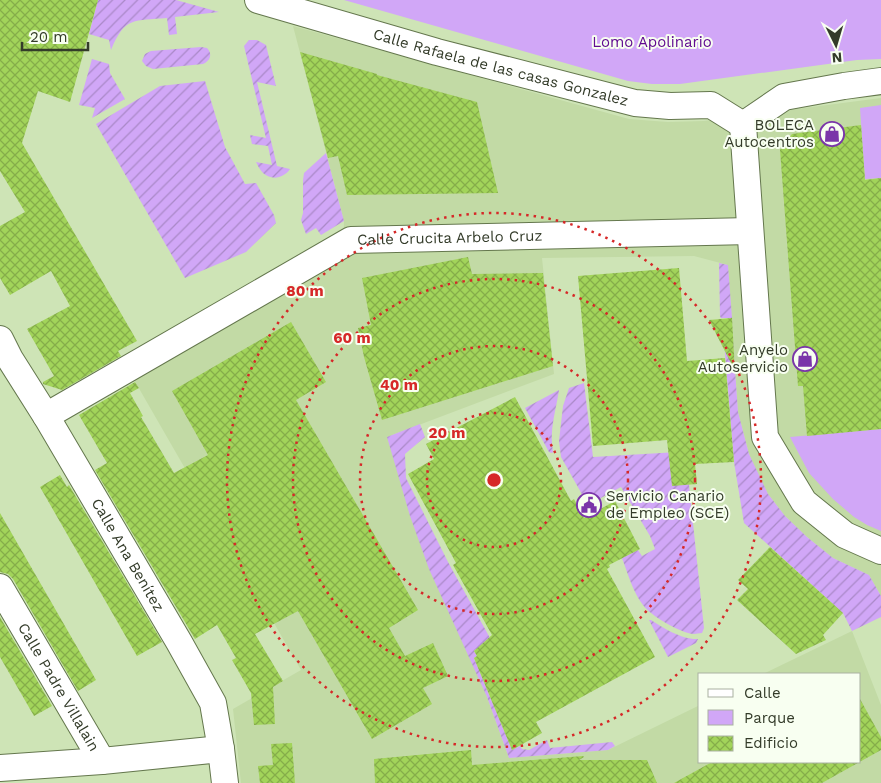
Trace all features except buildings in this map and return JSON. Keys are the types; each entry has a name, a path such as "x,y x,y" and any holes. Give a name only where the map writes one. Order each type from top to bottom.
{"street":[{"name":"Calle Rafaela de las casas Gonzalez","path":"258,0 437,52 635,103 670,106 711,105 743,125"},
{"path":"881,81 784,97 743,125 765,437 804,502 845,535 881,551"},
{"name":"Calle Crucita Arbelo Cruz","path":"46,416 351,240 750,231"},
{"name":"Calle Ana Benítez","path":"3,357 46,416 213,703 221,749 224,783"},
{"name":"Calle Padre Villalain","path":"0,587 102,761"},
{"path":"0,768 102,761 221,749"}],"shaded area":[{"path":"293,26 629,119 668,122 704,121 881,98 881,596 869,575 833,558 785,516 768,494 757,473 749,454 738,412 728,265 694,256 542,258 554,374 387,437 509,758 608,750 698,706 698,763 861,763 861,673 765,673 852,631 881,705 881,783 241,783 233,709 301,670 133,378 343,257 344,221"}],"green space":[{"path":"98,0 176,0 219,12 175,17 177,34 169,35 167,18 132,22 121,31 111,50 109,40 89,34"},
{"name":"Lomo Apolinario","path":"344,0 881,0 881,59 857,60 680,84 652,84 628,81"},
{"path":"249,40 257,40 266,45 276,86 257,82 277,166 290,169 285,175 274,178 263,173 256,162 272,165 268,146 252,144 250,135 266,138 244,46"},
{"path":"207,48 210,55 209,59 203,64 153,69 146,66 142,61 145,54 151,51"},
{"path":"92,59 109,64 110,73 125,99 92,118 95,108 79,105"},
{"path":"205,81 225,147 245,184 256,183 274,215 276,223 246,252 185,278 96,124 160,86"},
{"path":"881,105 881,178 865,179 860,108"},
{"path":"326,153 344,221 321,235 316,228 306,234 301,220 303,213 304,173"},
{"path":"719,263 728,265 732,318 721,318 720,316"},
{"path":"724,341 733,341 738,412 749,454 768,494 785,516 833,558 869,575 881,596 881,617 852,631 843,613 744,523 734,462"},
{"path":"584,383 593,457 695,451 689,485 704,628 702,633 688,633 674,627 659,619 643,605 634,589 622,558 638,550 642,556 655,549 650,536 621,487 588,505 561,457 559,441 563,406 569,388"},
{"path":"559,390 552,428 552,453 549,452 525,408"},
{"path":"420,424 425,437 405,454 406,478 448,562 495,647 476,649 474,651 477,656 474,658 512,750 520,746 522,749 529,750 547,740 550,748 612,742 615,746 608,750 509,758 487,697 429,569 410,516 387,437"},
{"path":"881,429 881,531 854,517 833,499 809,473 790,437"},
{"path":"649,620 680,636 698,639 696,643 668,657"}],"place":[{"name":"BOLECA Autocentros","path":"832,134"},
{"name":"Anyelo Autoservicio","path":"805,359"},
{"name":"Servicio Canario de Empleo (SCE)","path":"589,505"}]}
